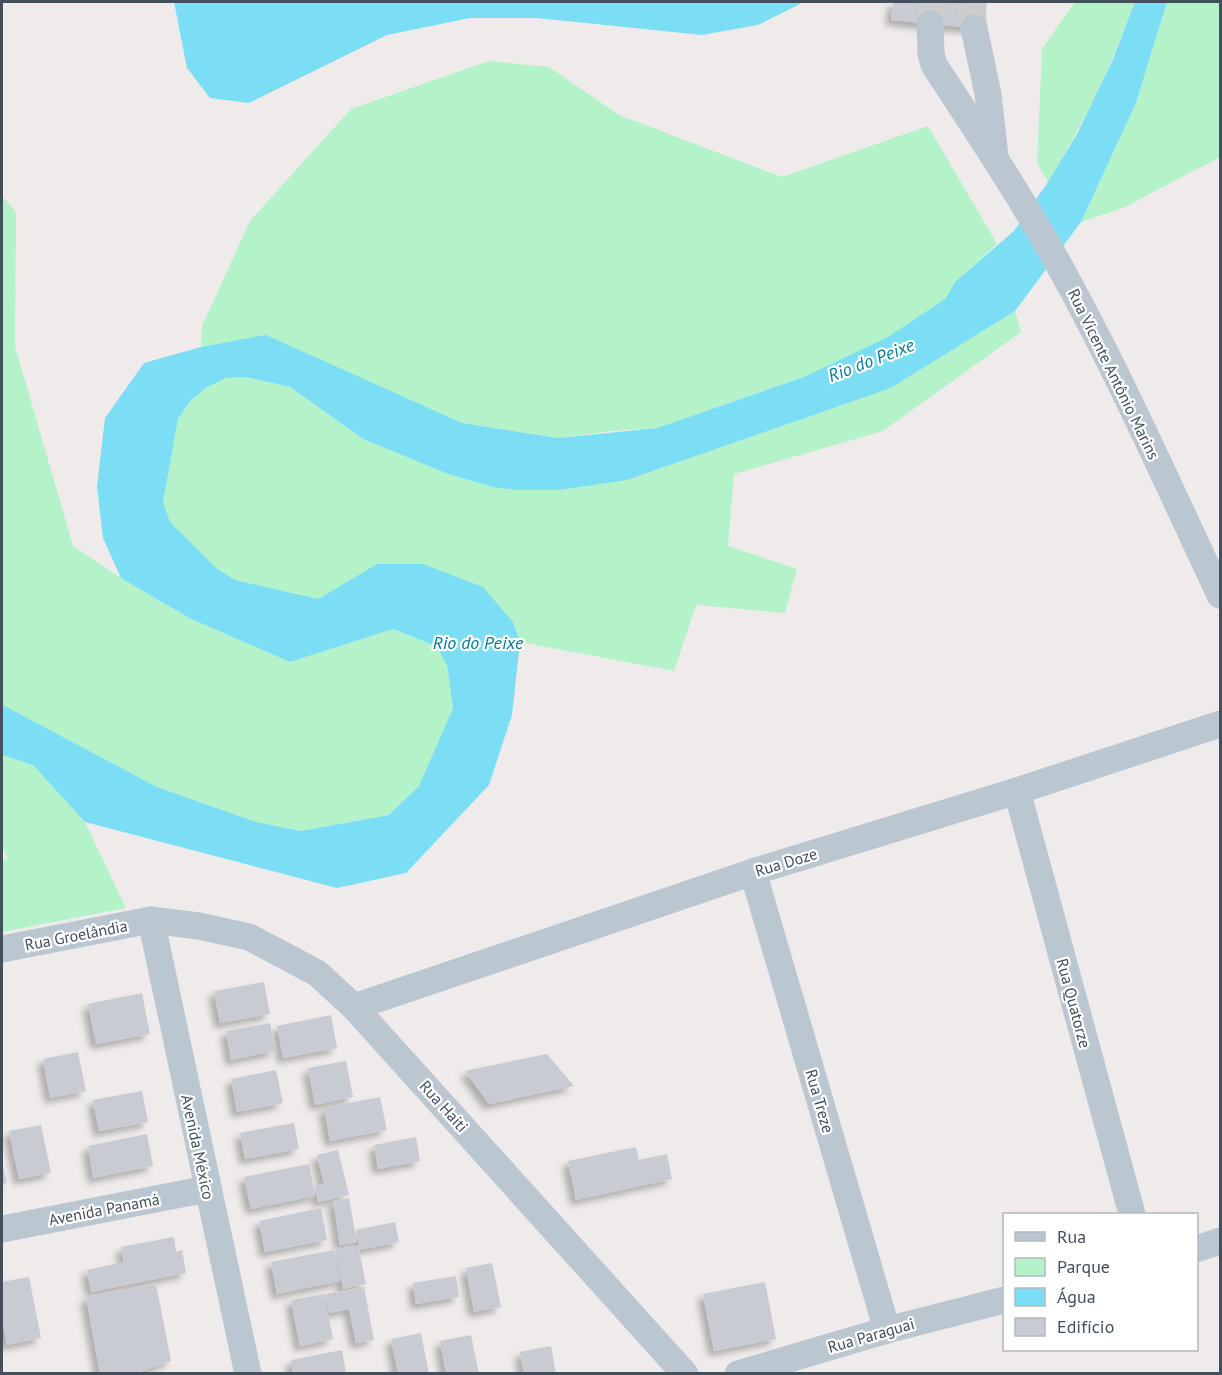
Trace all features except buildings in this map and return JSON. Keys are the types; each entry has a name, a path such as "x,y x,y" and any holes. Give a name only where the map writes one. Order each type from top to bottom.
{"street":[{"name":"Rua Vicente Antônio Marins","path":"930,24 931,54 934,64 1000,167 1071,287 1221,595"},
{"name":"Rua Vicente Antônio Marins","path":"974,28 1000,167"},
{"name":"Rua Doze","path":"354,1007 753,872 1017,791 1221,724"},
{"name":"Rua Quatorze","path":"1017,791 1131,1213"},
{"name":"Rua Treze","path":"753,872 887,1330"},
{"name":"Rua Haiti","path":"151,920 199,926 249,937 317,973 354,1007 685,1374"},
{"name":"Rua Groelândia","path":"2,949 151,920"},
{"name":"Avenida México","path":"151,920 248,1374"},
{"name":"Avenida Panamá","path":"2,1229 207,1189"},
{"path":"1198,1249 1221,1241"},
{"name":"Rua Paraguai","path":"738,1374 887,1330 1003,1301"}],"green space":[{"path":"1075,2 1135,2 1096,94 1048,182 1037,163 1042,49"},
{"path":"1167,2 1220,2 1220,157 1123,208 1081,222 1136,103"},
{"path":"489,61 549,67 619,115 782,177 928,126 997,244 956,281 945,299 889,337 804,377 657,428 558,438 462,423 266,336 201,347 202,326 250,221 351,109"},
{"path":"2,196 16,212 15,346 73,546 121,578 189,618 290,662 393,629 436,646 447,665 453,708 419,786 389,815 301,831 256,822 157,787 3,705"},
{"path":"1015,311 1021,332 883,431 734,474 728,546 797,569 785,613 696,605 674,671 520,642 513,622 377,564 318,599 235,580 216,568 170,522 163,502 178,419 191,400 206,387 226,378 246,377 290,387 363,439 448,474 493,487 516,490 560,490 627,480 891,388"},
{"path":"2,755 33,765 85,822 126,908 2,932 2,861 8,858 2,846"}],"water":[{"path":"174,2 800,2 800,4 758,25 702,35 537,18 470,18 387,35 249,103 210,98 187,68"},
{"name":"Rio do Peixe","path":"1135,2 1167,2 1136,103 1081,222 1015,311 891,388 627,480 560,490 516,490 493,487 448,474 363,439 290,387 246,377 226,378 207,387 191,400 178,419 163,502 170,522 216,568 235,580 318,599 377,564 423,564 483,587 513,622 520,642 512,715 489,785 406,873 337,888 85,822 33,765 2,755 2,703 157,787 256,822 301,831 389,815 419,786 453,708 447,665 436,646 393,629 290,662 189,618 121,578 103,538 97,487 105,418 144,363 201,347 266,335 462,423 558,438 657,428 804,377 888,337 945,299 956,281 1014,231 1048,182 1077,134 1113,59"}],"tunnel":[{"path":"930,24 932,2"},
{"path":"970,2 974,28"}]}
